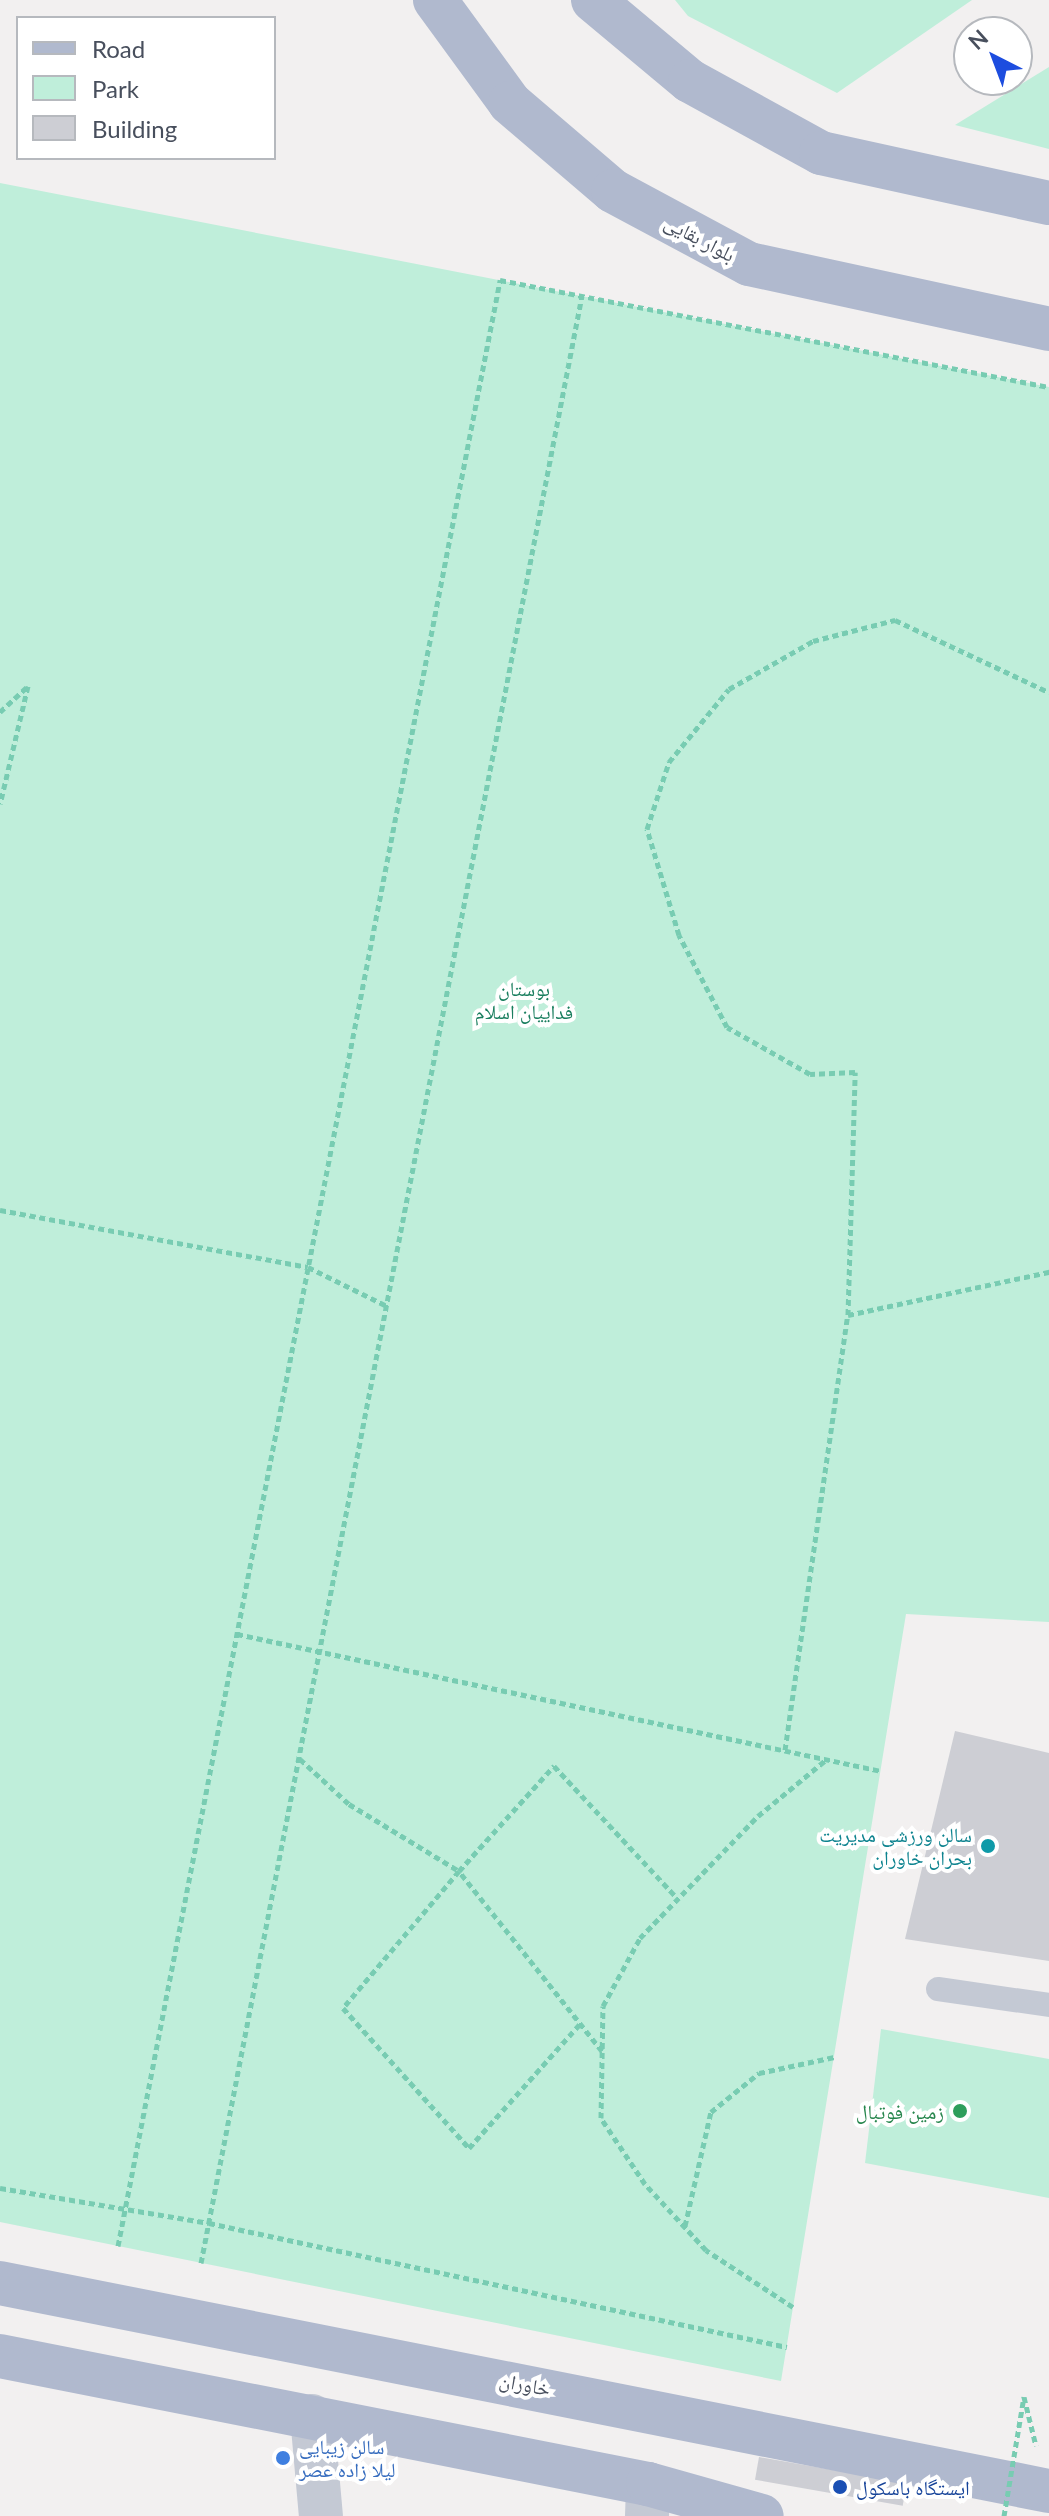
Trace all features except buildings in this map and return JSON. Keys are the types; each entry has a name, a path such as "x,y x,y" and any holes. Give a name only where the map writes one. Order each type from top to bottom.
{"main road":[{"name":"بلوار بقایی","path":"435,0 510,103 613,191 749,264 1049,329"},
{"path":"593,0 690,81 821,153 1049,203"},
{"name":"خاوران","path":"0,2283 1049,2491"},
{"path":"0,2356 312,2416 648,2500 762,2516"}],"street":[{"path":"312,2416 321,2516"}],"lane":[{"path":"938,1989 1049,2005"}],"path":[{"path":"118,2246 500,280 1049,387"},
{"path":"201,2263 582,296"},
{"path":"785,1750 848,1315 855,1072 810,1074 727,1027 679,935 647,829 669,762 729,689 813,641 895,620 1049,692"},
{"path":"0,712 28,686 0,804"},
{"path":"0,1210 308,1267 387,1306"},
{"path":"848,1315 1049,1272"},
{"path":"237,1634 881,1771"},
{"path":"299,1759 349,1804 459,1871 602,2051"},
{"path":"793,2307 758,2290 684,2226 601,2118 603,2006 640,1938 677,1898 827,1759"},
{"path":"580,2024 469,2148 343,2008 459,1871 554,1766 677,1898"},
{"path":"684,2226 711,2112 759,2073 834,2057"},
{"path":"0,2188 125,2212 209,2223 787,2347"},
{"path":"1004,2516 1024,2397"}],"green space":[{"path":"675,0 972,0 837,93 688,16"},
{"path":"1049,67 1049,149 955,125 1002,96 1033,96 1033,77"},
{"name":"بوستان فداییان اسلام","path":"0,183 1049,387 1049,1622 906,1614 781,2381 0,2222"},
{"name":"زمین فوتبال","path":"881,2029 1049,2059 1049,2198 865,2163"}],"place":[{"name":"سالن ورزشی مدیریت بحران خاوران","path":"988,1846"},
{"name":"زمین فوتبال","path":"960,2111"},
{"name":"سالن زیبایی لیلا زاده عصر","path":"283,2458"},
{"name":"ایستگاه باسکول","path":"840,2487"}]}
